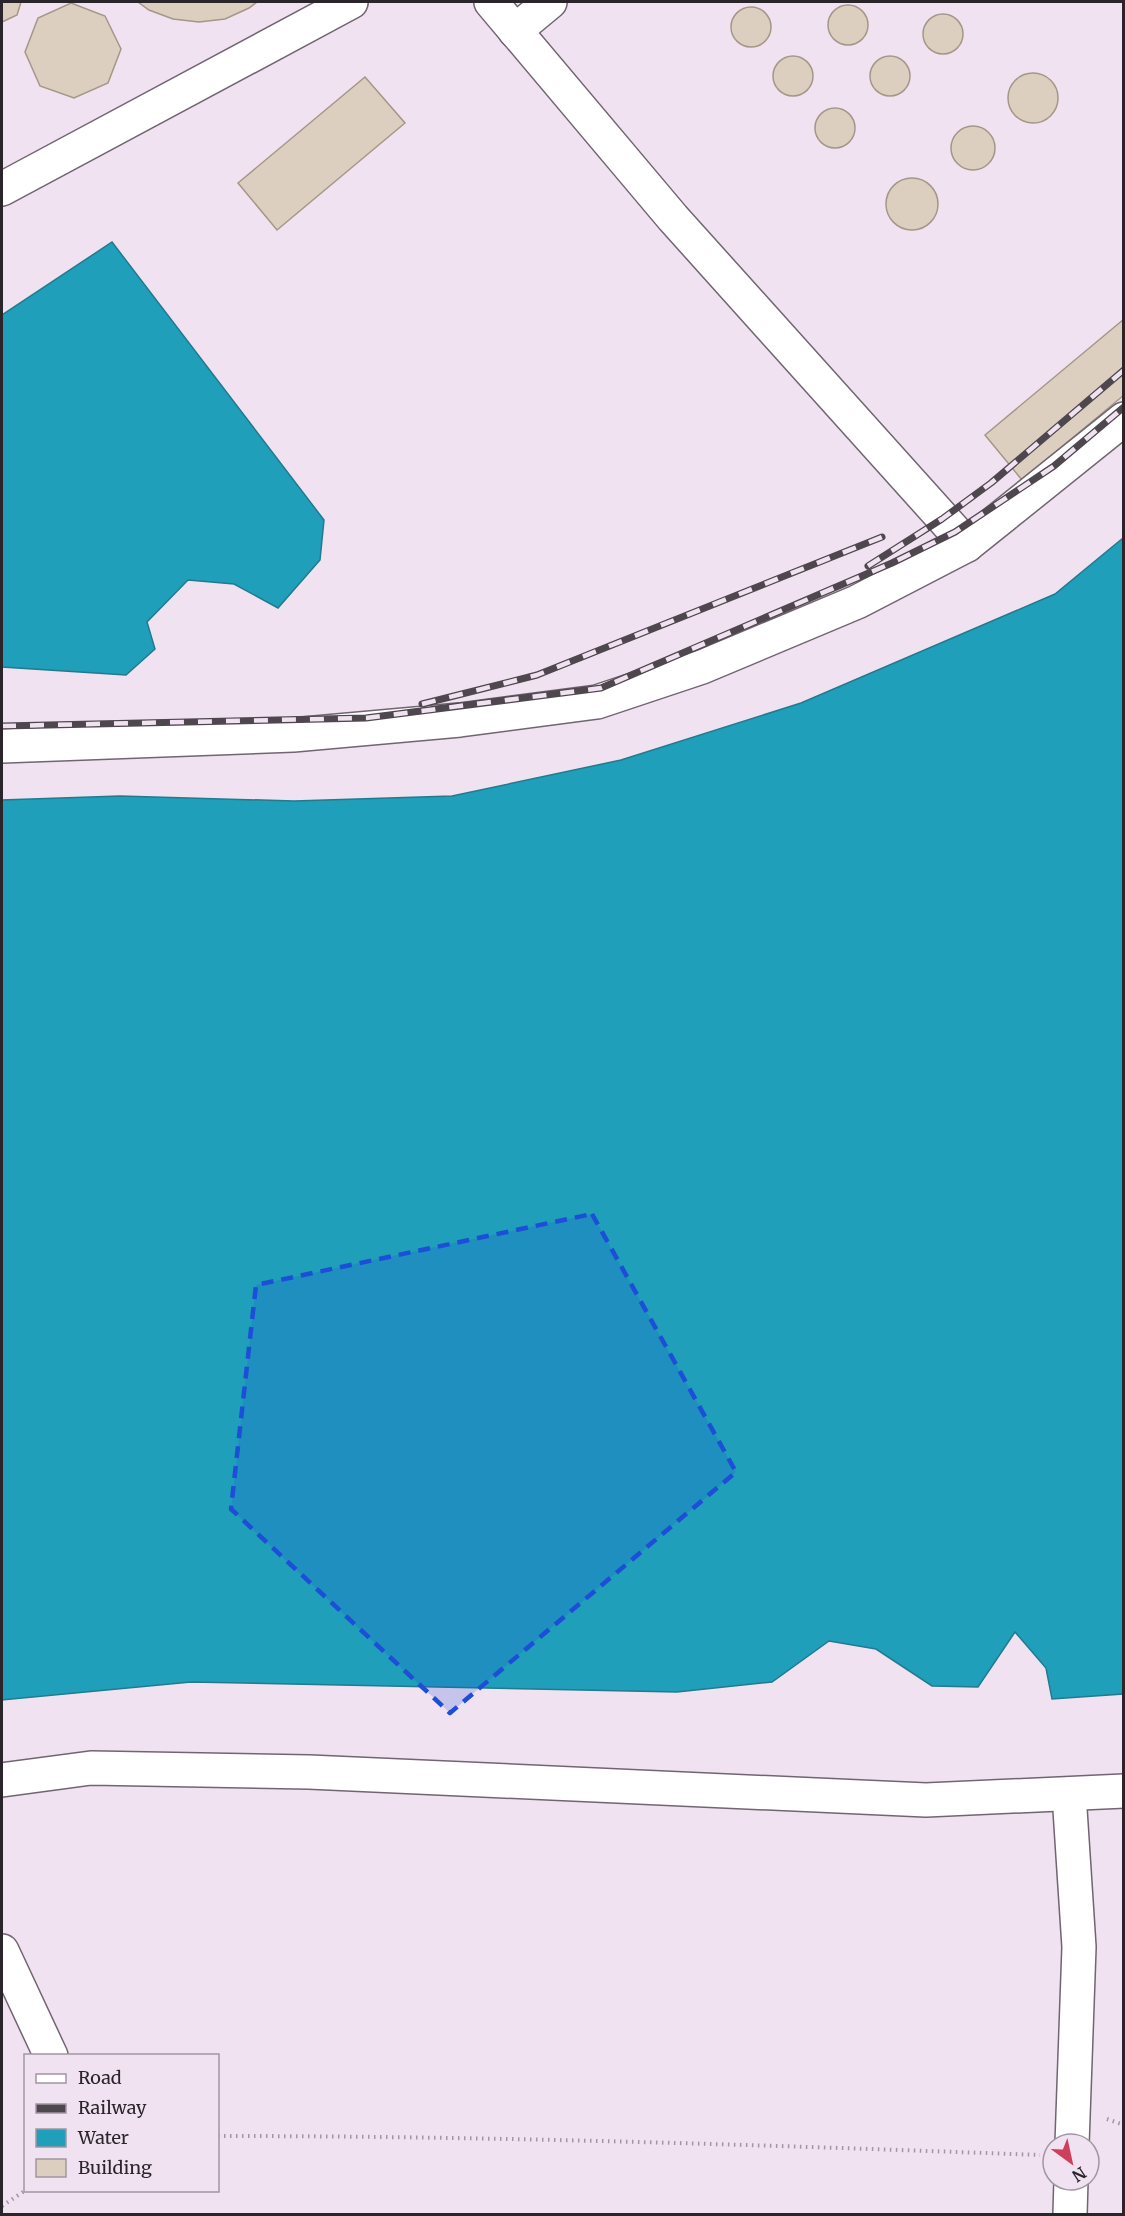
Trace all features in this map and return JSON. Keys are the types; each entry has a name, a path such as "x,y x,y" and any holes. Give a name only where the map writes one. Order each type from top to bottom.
{"street":[{"path":"2,189 351,2"},
{"path":"491,2 673,218 967,545"},
{"path":"515,31 550,2"},
{"path":"2,746 293,735 460,720 597,702 702,667 857,602 967,545 1124,418"},
{"path":"2,1780 91,1768 309,1772 926,1800 1124,1791"},
{"path":"1069,1794 1078,1947 1072,2132"},
{"path":"2,1951 51,2054"},
{"path":"1070,2214 1071,2192"}],"path":[{"path":"219,2136 326,2136 784,2146 1041,2155"},
{"path":"2,2206 24,2191"}],"highlighted area":[{"path":"592,1214 736,1472 450,1713 231,1509 256,1285"}],"water":[{"path":"112,242 324,520 320,560 278,608 234,584 188,580 147,622 155,649 126,675 2,667 2,315"},
{"path":"1123,538 1123,1694 1052,1699 1046,1668 1015,1632 978,1687 932,1686 876,1649 829,1641 772,1682 677,1692 191,1682 2,1700 2,800 120,796 294,801 452,796 621,760 801,703 1055,594"}],"building":[{"path":"2,2 21,2 17,15 2,22"},
{"path":"138,2 257,2 225,19 199,22 173,19 149,10"},
{"path":"71,3 105,16 121,49 108,83 74,98 40,86 25,52 38,18"},
{"path":"848,5 856,6 862,11 867,17 867,33 862,39 856,44 848,45 840,44 834,39 829,33 828,25 829,17 834,11 840,6"},
{"path":"751,7 759,8 765,13 770,19 770,35 765,41 759,46 751,47 743,46 737,41 732,35 731,27 732,19 737,13 743,8"},
{"path":"943,14 951,15 957,20 962,26 962,42 957,48 951,53 943,54 935,53 929,48 924,42 923,34 924,26 929,20 935,15"},
{"path":"793,56 801,57 807,62 812,68 812,84 807,90 801,95 793,96 785,95 779,90 774,84 773,76 774,68 779,62 785,57"},
{"path":"890,56 898,57 904,62 909,68 909,84 904,90 898,95 890,96 882,95 876,90 871,84 870,76 871,68 876,62 882,57"},
{"path":"1033,73 1042,75 1053,84 1058,98 1056,107 1047,118 1033,123 1024,121 1013,112 1008,98 1010,89 1019,78"},
{"path":"365,77 405,123 277,230 238,183"},
{"path":"835,108 843,109 849,114 854,120 854,136 849,142 843,147 835,148 827,147 821,142 816,136 815,128 816,120 821,114 827,109"},
{"path":"973,126 988,133 995,148 988,163 973,170 958,163 951,148 958,133"},
{"path":"912,178 922,180 930,186 936,194 938,204 936,214 930,222 922,228 912,230 902,228 894,222 888,214 886,204 888,194 894,186 902,180"},
{"path":"1124,319 1124,395 1022,480 985,435"}],"railway":[{"path":"868,566 942,519 991,483 1124,370"},
{"path":"2,726 366,718 601,688 892,563 955,532 1054,466 1124,407"},
{"path":"422,704 537,675 882,537"}]}
